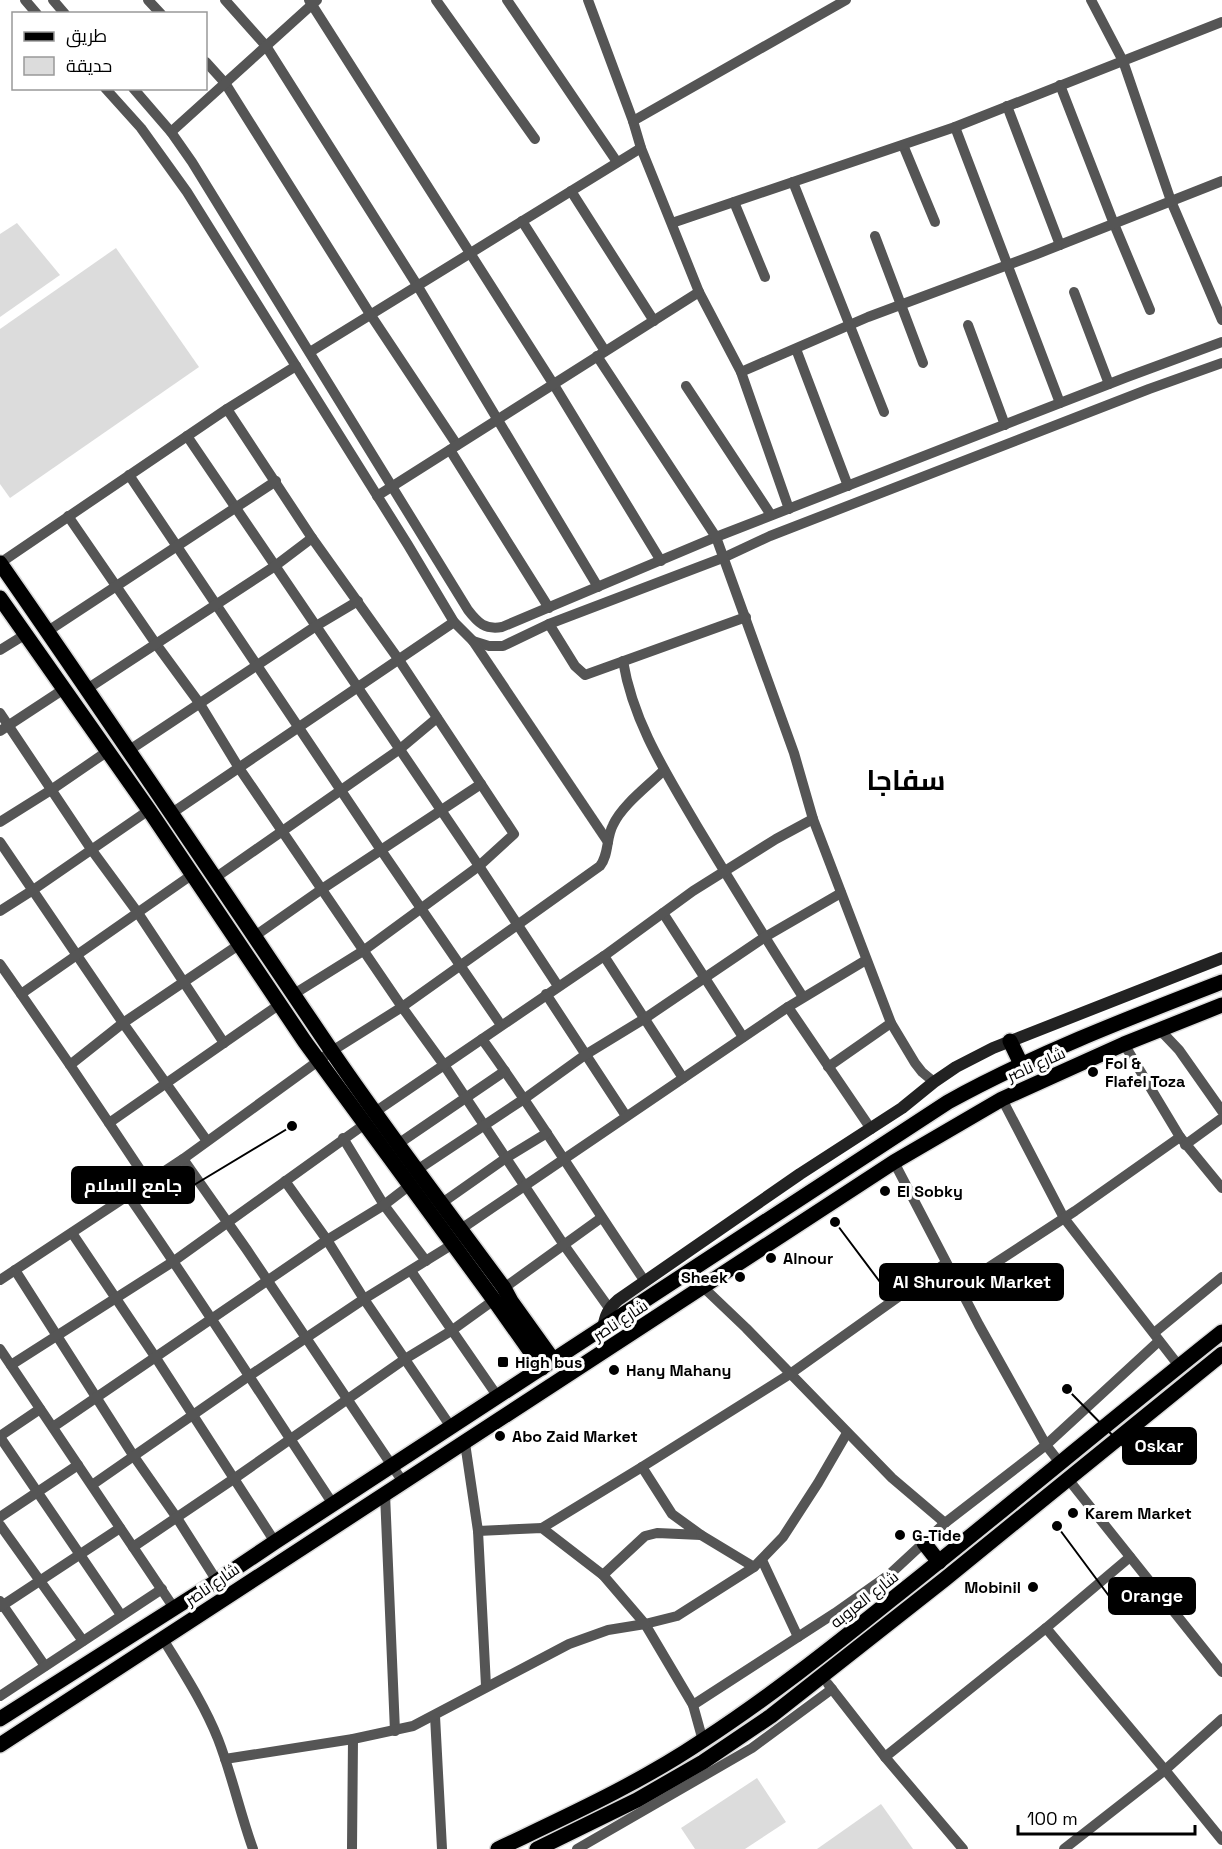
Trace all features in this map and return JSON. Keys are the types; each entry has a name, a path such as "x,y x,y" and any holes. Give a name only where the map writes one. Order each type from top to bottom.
{"main road":[{"path":"0,563 332,1051 460,1229 499,1294"},
{"path":"2,604 26,634 108,751 364,1124 453,1244 499,1294 511,1301 548,1365"},
{"name":"شارع ناصر","path":"0,1719 218,1581 948,1102 1021,1064 1066,1044 1222,982"},
{"name":"شارع ناصر","path":"0,1745 894,1162 1002,1099 1124,1044 1220,1011"},
{"path":"1010,1041 1021,1064"},
{"path":"808,1194 816,1201 818,1212"},
{"path":"791,1205 795,1215 803,1222"},
{"name":"شارع العروبه","path":"498,1849 640,1778 703,1741 848,1634 1222,1332"},
{"path":"537,1849 637,1800 703,1762 771,1716 827,1683 859,1648 1222,1354"},
{"path":"479,1409 490,1427"},
{"path":"291,1532 301,1547"},
{"path":"924,1543 939,1562"},
{"path":"848,1634 859,1648"}],"street":[{"path":"53,0 63,12"},
{"path":"148,0 159,12"},
{"path":"225,0 266,46 417,285 598,586"},
{"path":"436,0 535,139"},
{"path":"507,0 617,162"},
{"path":"588,0 641,147 699,292 741,372 789,509"},
{"path":"633,121 846,0"},
{"path":"1091,0 1123,61 1172,201 1222,320"},
{"path":"171,132 313,1 554,385 661,561"},
{"path":"672,223 955,126 1222,22"},
{"path":"207,63 225,83 370,314 454,448 549,608"},
{"path":"1060,85 1149,310"},
{"path":"107,90 141,128 188,192 454,622 472,641 608,842"},
{"path":"135,90 171,132 233,228 468,610 486,627 502,627 771,515 1222,342"},
{"path":"1007,106 1060,245"},
{"path":"955,126 1060,403"},
{"path":"903,145 935,222"},
{"path":"310,352 641,147"},
{"path":"741,372 849,325 1222,181"},
{"path":"793,182 884,412"},
{"path":"571,191 654,321"},
{"path":"734,202 765,277"},
{"path":"522,221 601,354 717,537 794,753 813,819 891,1023 915,1063 934,1082"},
{"path":"216,237 233,228"},
{"path":"875,236 923,363"},
{"path":"377,496 699,292"},
{"path":"1074,292 1109,384"},
{"path":"968,325 1005,424"},
{"path":"796,349 848,486"},
{"path":"472,641 489,646 503,646 549,624 725,557 770,536 1149,389 1222,363"},
{"path":"0,563 227,409 296,366"},
{"path":"686,386 771,515"},
{"path":"227,409 312,538 399,660 514,833 514,836 479,866 363,951 294,994"},
{"path":"187,436 441,809 558,986"},
{"path":"129,475 501,1025"},
{"path":"48,631 276,481"},
{"path":"68,516 200,704 239,768 609,1308"},
{"path":"87,689 275,566 312,538"},
{"path":"128,751 316,626 358,601"},
{"path":"549,624 575,666 582,674 591,674 746,616"},
{"path":"172,813 454,622"},
{"path":"0,650 26,634"},
{"path":"623,661 626,682 650,744 724,871 803,997"},
{"path":"4,728 64,689"},
{"path":"0,712 4,728 138,913 224,1043"},
{"path":"215,878 400,749 437,718"},
{"path":"0,822 108,751"},
{"path":"0,1280 183,1159 332,1051 461,967 600,866 604,859 610,830 617,817 664,770"},
{"path":"255,936 441,809 482,784"},
{"path":"0,910 149,810"},
{"path":"375,1112 724,871 813,819"},
{"path":"0,842 207,1142"},
{"path":"21,994 193,874"},
{"path":"417,1170 524,1099 585,1055 644,1019 765,937 841,893"},
{"path":"663,913 743,1037"},
{"path":"70,1065 123,1023 240,944"},
{"path":"604,956 683,1078"},
{"path":"603,1329 604,1316 609,1308 644,1280 800,1174 871,1130 956,1067 1010,1041 1222,958"},
{"path":"460,1229 803,997 866,960"},
{"path":"0,964 148,1183"},
{"path":"546,994 626,1116"},
{"path":"109,1123 280,1004"},
{"path":"788,1007 871,1130"},
{"path":"828,1067 891,1023"},
{"path":"1160,1030 1179,1050 1222,1111"},
{"path":"482,1039 644,1280"},
{"path":"1124,1044 1183,1141 1222,1188"},
{"path":"398,1144 505,1071"},
{"path":"1002,1099 1064,1218 1179,1366"},
{"path":"960,1286 1128,1175 1222,1118"},
{"path":"174,1608 4,1357 57,1336 174,1261 364,1124"},
{"path":"442,1203 506,1158 547,1133"},
{"path":"343,1138 384,1205 426,1261"},
{"path":"183,1159 403,1482"},
{"path":"894,1162 979,1325 1046,1445 1060,1463"},
{"path":"285,1181 327,1240 451,1427"},
{"path":"53,1427 327,1240 384,1205 410,1185"},
{"path":"128,1195 174,1261 333,1504"},
{"path":"133,1547 405,1359 451,1330 601,1218"},
{"path":"72,1233 275,1542"},
{"path":"92,1485 364,1299 453,1244"},
{"path":"478,1531 542,1527 790,1374 946,1263"},
{"path":"15,1270 133,1455 218,1581"},
{"path":"411,1271 498,1397"},
{"path":"693,1705 890,1574 945,1523 1046,1445 1156,1337 1222,1277"},
{"path":"702,1287 746,1328 892,1478 945,1523"},
{"path":"40,1409 0,1437 121,1616"},
{"path":"225,1758 353,1739 413,1726 435,1716 486,1686 585,1637 677,1616 758,1564 783,1537 848,1433"},
{"path":"465,1443 478,1531 486,1686"},
{"path":"0,1517 78,1465"},
{"path":"642,1467 672,1514 701,1535 758,1564 798,1637"},
{"path":"1068,1479 1222,1672"},
{"path":"385,1494 395,1731"},
{"path":"0,1525 83,1641"},
{"path":"542,1527 603,1575 645,1624 693,1705 703,1741"},
{"path":"45,1666 1,1604 120,1528"},
{"path":"603,1575 645,1536 657,1533 701,1535"},
{"path":"885,1757 1046,1628 1130,1557"},
{"path":"2,1691 45,1666 162,1589"},
{"path":"1046,1628 1222,1840"},
{"path":"163,1639 205,1709 225,1758 253,1849"},
{"path":"577,1849 752,1748 827,1683 885,1757 963,1849"},
{"path":"435,1716 442,1849"},
{"path":"1064,1849 1165,1770 1222,1719"},
{"path":"352,1849 353,1739"}],"green space":[{"path":"17,223 60,275 0,317 0,234"},
{"path":"116,248 199,367 10,498 0,484 0,329"},
{"path":"757,1778 786,1822 745,1849 695,1849 681,1828"},
{"path":"881,1804 913,1849 817,1849"}],"place":[{"name":"Fol & Flafel Toza","path":"1093,1072"},
{"name":"جامع السلام","path":"292,1126"},
{"name":"El Sobky","path":"885,1191"},
{"name":"Al Shurouk Market","path":"835,1222"},
{"name":"Alnour","path":"771,1258"},
{"name":"Sheek","path":"740,1277"},
{"name":"High bus","path":"503,1362"},
{"name":"Hany Mahany","path":"614,1370"},
{"name":"Oskar","path":"1067,1389"},
{"name":"Abo Zaid Market","path":"500,1436"},
{"name":"Karem Market","path":"1073,1513"},
{"name":"Orange","path":"1057,1526"},
{"name":"G-Tide","path":"900,1535"},
{"name":"Mobinil","path":"1033,1587"}],"district":[{"name":"سفاجا","path":"906,780"}]}
